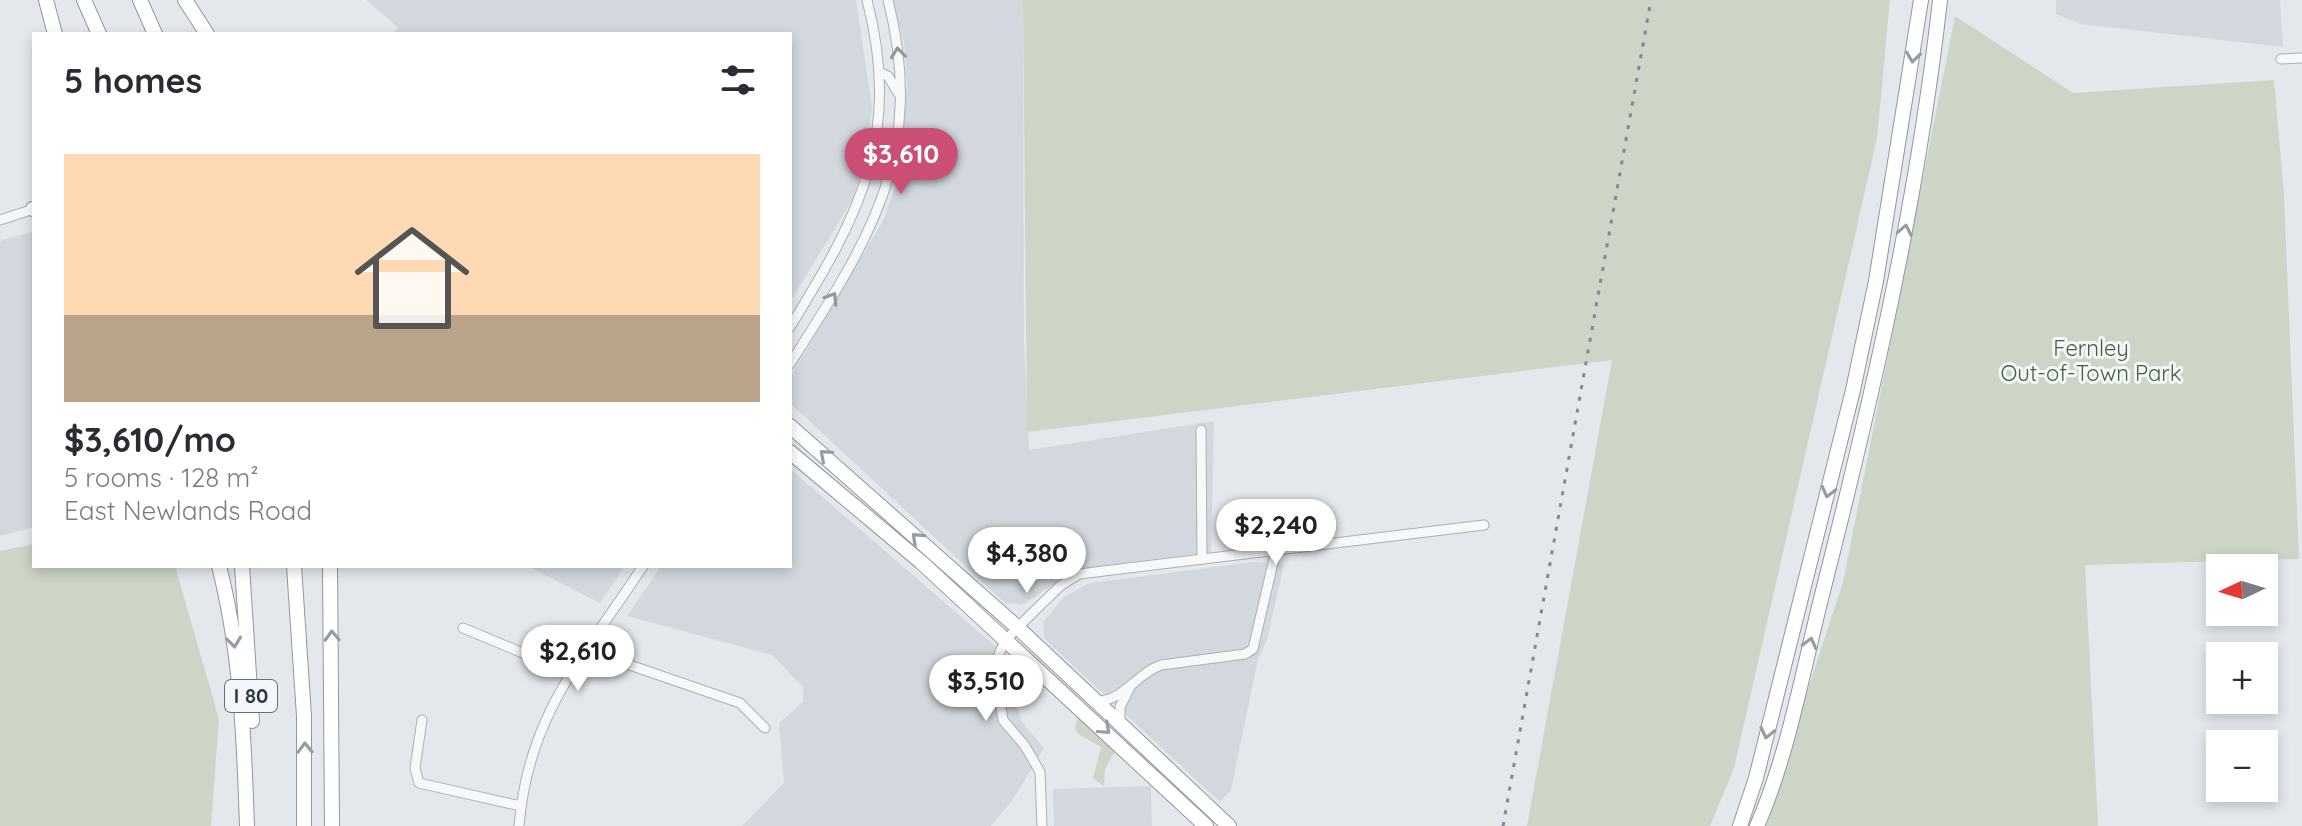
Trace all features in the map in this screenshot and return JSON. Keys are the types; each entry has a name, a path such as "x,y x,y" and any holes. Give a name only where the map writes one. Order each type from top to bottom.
{"highway":[{"path":"84,0 98,32"},
{"path":"140,0 154,32"},
{"path":"185,0 206,32"},
{"path":"1740,826 1756,778 1855,381 1881,253 1921,0"},
{"path":"1757,826 1781,751 1853,474 1890,307 1915,175 1940,0"},
{"path":"47,1 52,32"},
{"path":"1881,253 1890,307"},
{"path":"1855,381 1869,360 1880,316 1890,307"},
{"path":"792,428 1017,627 1229,826"},
{"path":"792,454 1006,639 1206,826"},
{"path":"219,568 233,628 245,731 250,826"},
{"name":"I 80","path":"242,568 250,669 250,826"},
{"name":"I 80","path":"294,568 304,716 304,826"},
{"path":"330,568 332,826"},
{"path":"1781,751 1791,681 1790,667 1784,662"}],"street":[{"path":"792,324 845,236 861,198 876,141 879,72 867,0"},
{"path":"792,361 854,263 875,220 895,154 901,100 898,48 888,0"},
{"path":"2281,59 2302,58"},
{"path":"879,72 895,83 901,100"},
{"path":"0,220 32,210"},
{"path":"1201,430 1202,559"},
{"path":"1042,826 1037,764 1003,720 994,668 1006,639 1060,586 1079,574 1484,525"},
{"path":"1097,701 1112,700 1150,669 1164,664 1245,654 1253,649 1276,550"},
{"path":"519,826 541,725 571,673 642,568"},
{"path":"463,628 571,673"},
{"path":"586,650 740,703 765,728"},
{"path":"1120,723 1120,707 1131,685"},
{"path":"422,720 415,768 419,783 521,806"}],"shaded area":[{"path":"366,0 856,0 872,107 867,150 853,199 792,299 792,32 394,32 398,27"},
{"path":"893,0 1023,0 1024,343 1029,450 1214,421 1211,552 1077,569 1022,605 1005,603 792,405 792,375 884,219 898,179 907,84 904,42"},
{"path":"2056,0 2280,0 2283,47 2081,24 2056,14"},
{"path":"32,232 32,528 0,536 0,241"},
{"path":"792,471 1024,671 1014,679 1015,703 1022,722 1044,748 1014,798 991,826 742,826 784,783 779,723 803,702 803,687 772,655 627,616 660,568 792,568"},
{"path":"1254,562 1284,564 1267,640 1258,659 1231,790 1220,802 1044,638 1043,622 1065,596 1090,583"},
{"path":"531,568 624,568 600,603"},
{"path":"1151,786 1152,826 1054,826 1053,789"}],"green space":[{"path":"1023,0 1890,0 1877,138 1734,768 1710,826 1527,826 1612,360 1027,432"},
{"name":"Fernley Out-of-Town Park","path":"1955,16 2073,93 2274,80 2284,195 2299,559 2278,560 2278,554 2206,554 2206,562 2085,565 2098,826 1763,826 1843,582"},
{"path":"32,544 32,568 176,568 219,719 211,826 0,826 0,551"},
{"path":"1078,715 1115,751 1105,769 1104,786 1093,778 1101,747 1078,734 1075,728"}],"railway":[{"path":"1503,826 1651,0"}]}
